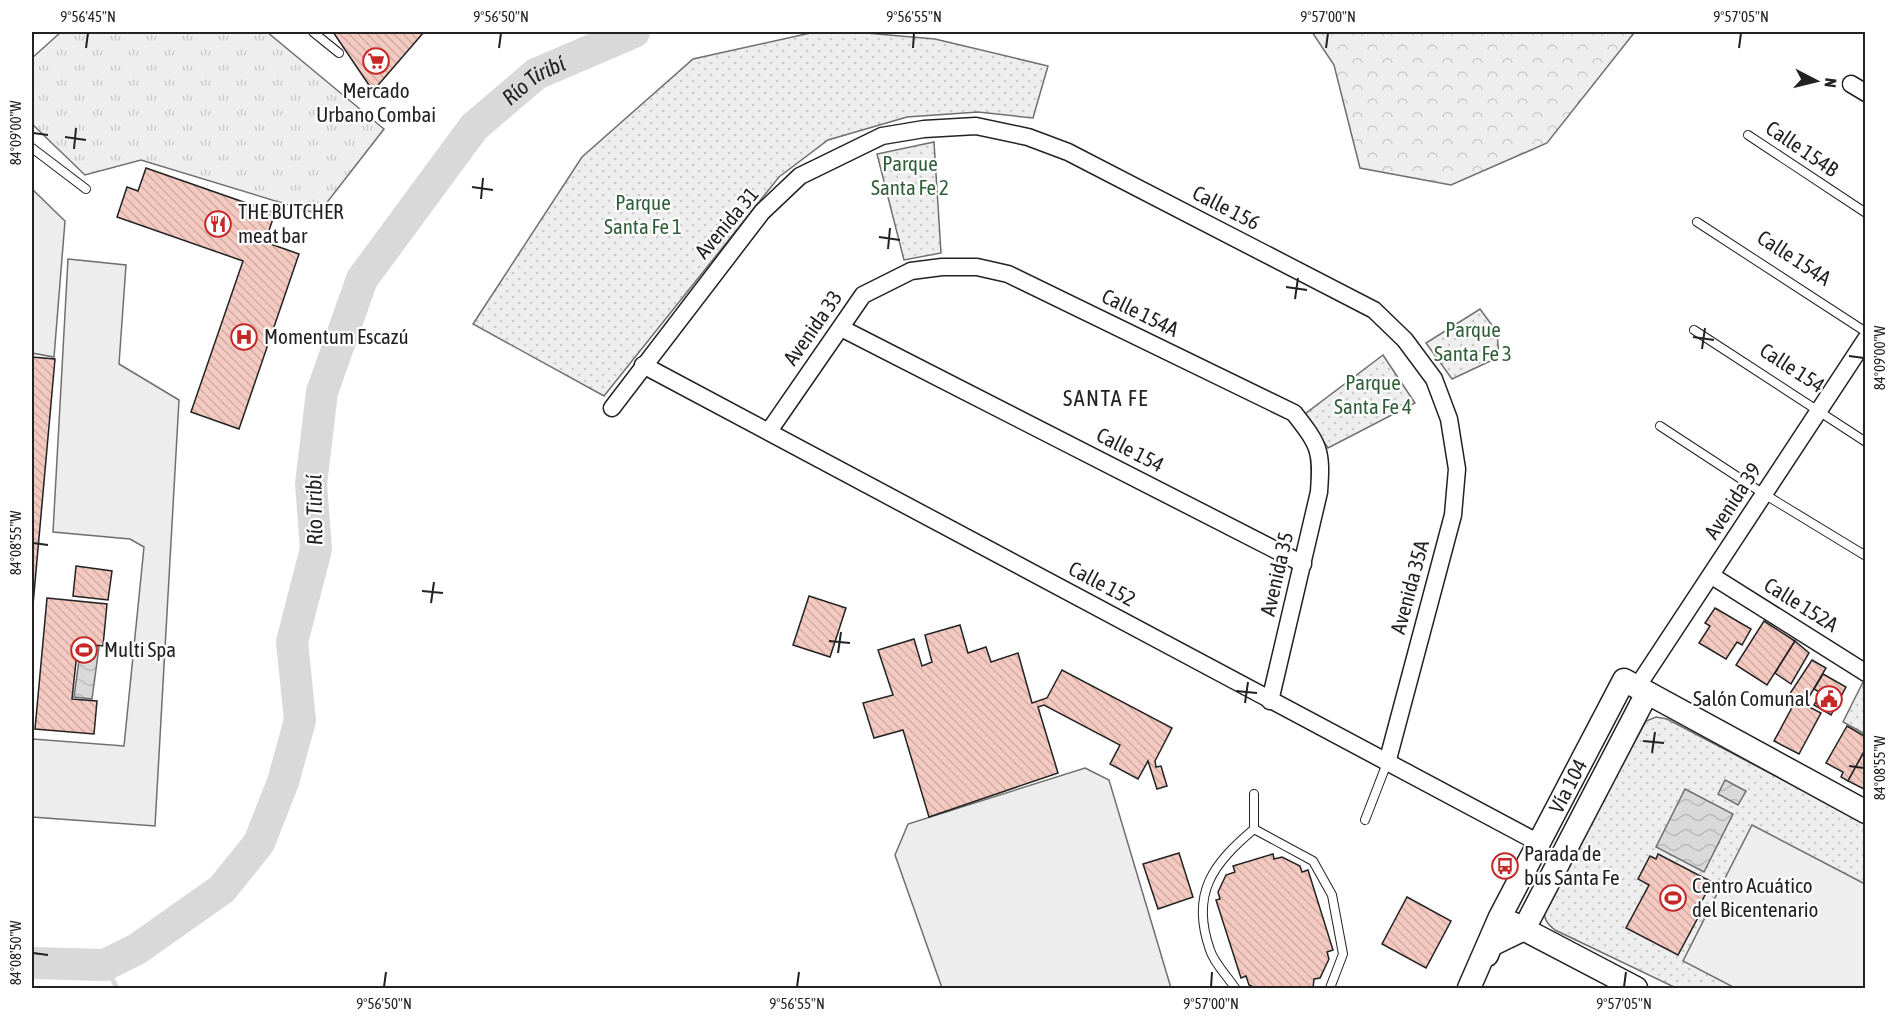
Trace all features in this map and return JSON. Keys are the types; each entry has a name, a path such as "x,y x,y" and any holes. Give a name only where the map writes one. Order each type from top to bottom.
{"main road":[{"name":"Vía 104","path":"1471,988 1491,945 1510,922 1539,843 1624,680 1642,690 1510,922 1471,988"},
{"path":"1642,690 1866,812"},
{"path":"1510,922 1635,988"}],"street":[{"path":"1851,84 1866,93"},
{"name":"Calle 156","path":"924,129 976,126 1028,136 1068,152 1374,310 1405,340 1434,379 1449,419"},
{"name":"Avenida 31","path":"612,408 762,212 801,176 882,136 924,129"},
{"name":"Calle 154A","path":"911,271 942,267 977,267 1008,274 1294,413 1310,434 1321,457"},
{"name":"Avenida 33","path":"769,431 862,296 911,271"},
{"name":"Calle 154","path":"841,328 1304,564"},
{"name":"Avenida 39","path":"1642,690 1764,494 1866,339"},
{"name":"Calle 152","path":"643,365 1539,843"},
{"name":"Avenida 35A","path":"1387,763 1453,514 1457,469 1449,419"},
{"name":"Avenida 35","path":"1270,701 1320,492 1321,457"},
{"name":"Calle 152A","path":"1712,576 1866,673"}],"lane":[{"path":"313,32 339,53"},
{"name":"Calle 154B","path":"1748,135 1866,213"},
{"path":"32,148 86,189"},
{"name":"Calle 154A","path":"1697,222 1866,332"},
{"name":"Calle 154","path":"1694,330 1866,442"},
{"path":"1660,426 1764,494 1866,556"},
{"path":"1365,820 1387,763"},
{"path":"1235,988 1210,951 1203,901 1211,876 1224,855 1254,829 1254,794"},
{"path":"1254,829 1313,861 1332,895 1343,954 1330,988"}],"green space":[{"path":"61,32 267,32 384,129 318,214 141,160 85,175 32,124 32,58"},
{"name":"Parque Santa Fe 1","path":"815,32 854,32 935,39 1048,66 1033,118 978,112 907,117 828,140 779,177 604,396 473,324 582,157 693,59"},
{"path":"1312,32 1647,32 1634,33 1547,143 1451,185 1360,168 1334,65"},
{"name":"Parque Santa Fe 2","path":"934,142 941,253 904,260 877,154"},
{"name":"Parque Santa Fe 3","path":"1480,309 1497,332 1499,357 1452,379 1426,343"},
{"name":"Parque Santa Fe 4","path":"1383,355 1415,403 1328,448 1305,414"},
{"path":"1863,682 1866,684 1865,734 1843,722"},
{"path":"1656,717 1667,719 1865,823 1865,988 1676,988 1555,930 1547,922 1544,914 1545,906 1646,721"},
{"path":"1752,825 1865,884 1865,988 1735,988 1683,961"}],"shaded area":[{"path":"32,189 65,221 54,357 32,353"},
{"path":"68,259 126,265 119,364 179,400 155,826 32,817 33,739 124,746 144,547 130,539 53,532"},
{"path":"1085,768 1109,780 1171,988 942,988 895,855 908,824"}],"water":[{"path":"81,645 99,647 92,699 74,697"},
{"path":"1725,780 1746,791 1738,805 1718,794"},
{"path":"1685,789 1733,814 1704,872 1656,847"}],"building":[{"name":"Mercado Urbano Combai","path":"333,32 424,32 373,91"},
{"name":"Momentum Escazú","path":"146,168 275,213 265,242 299,254 239,429 191,412 243,261 117,217 127,187 138,191"},
{"path":"32,357 55,359 32,616"},
{"path":"76,566 112,571 108,600 73,596"},
{"path":"809,596 846,608 830,657 793,645"},
{"path":"47,598 107,604 103,646 78,643 72,699 97,701 94,734 35,729"},
{"path":"1715,608 1751,629 1742,645 1737,642 1726,659 1699,643 1710,626 1705,623"},
{"path":"1764,621 1795,641 1767,685 1736,665"},
{"path":"960,625 968,653 986,647 991,662 1018,653 1032,703 1047,698 1062,670 1172,728 1155,761 1156,767 1161,766 1167,786 1157,789 1148,761 1138,779 1110,764 1120,745 1044,705 1038,707 1058,773 929,817 903,730 874,738 863,703 893,695 878,650 914,639 922,666 932,662 925,635"},
{"path":"1795,641 1809,653 1791,684 1775,673"},
{"path":"1812,660 1826,668 1805,704 1789,695"},
{"name":"Salón Comunal","path":"1823,674 1846,687 1831,715 1814,705 1821,693 1814,689"},
{"path":"1796,700 1821,713 1799,754 1774,741"},
{"path":"1847,726 1866,737 1866,748 1848,781 1841,777 1843,772 1826,763"},
{"path":"1866,748 1866,790 1848,781"},
{"path":"1179,853 1193,897 1158,909 1143,864"},
{"path":"1273,854 1274,859 1282,857 1300,866 1302,872 1308,870 1333,950 1327,952 1329,959 1320,978 1314,979 1313,988 1256,988 1249,985 1246,976 1241,978 1216,900 1220,899 1218,892 1226,875 1235,872 1233,866"},
{"name":"Centro Acuático del Bicentenario","path":"1658,854 1712,882 1697,910 1701,912 1678,955 1626,928 1649,885 1638,879 1650,856 1656,859"},
{"path":"1407,897 1451,921 1426,968 1382,944"}],"waterway":[{"name":"Río Tiribí","path":"32,963 105,965 137,949 222,889 259,843 283,782 300,720 292,642 316,549 311,484 322,392 362,279 474,127 536,74 634,32"},
{"path":"105,965 117,988"}],"place":[{"name":"Mercado Urbano Combai","path":"376,61"},
{"name":"THE BUTCHER meat bar","path":"218,224"},
{"name":"Momentum Escazú","path":"244,337"},
{"name":"Multi Spa","path":"84,650"},
{"name":"Salón Comunal","path":"1829,699"},
{"name":"Parada de bus Santa Fe","path":"1505,866"},
{"name":"Centro Acuático del Bicentenario","path":"1673,898"}],"district":[{"name":"SANTA FE","path":"1106,398"}]}
